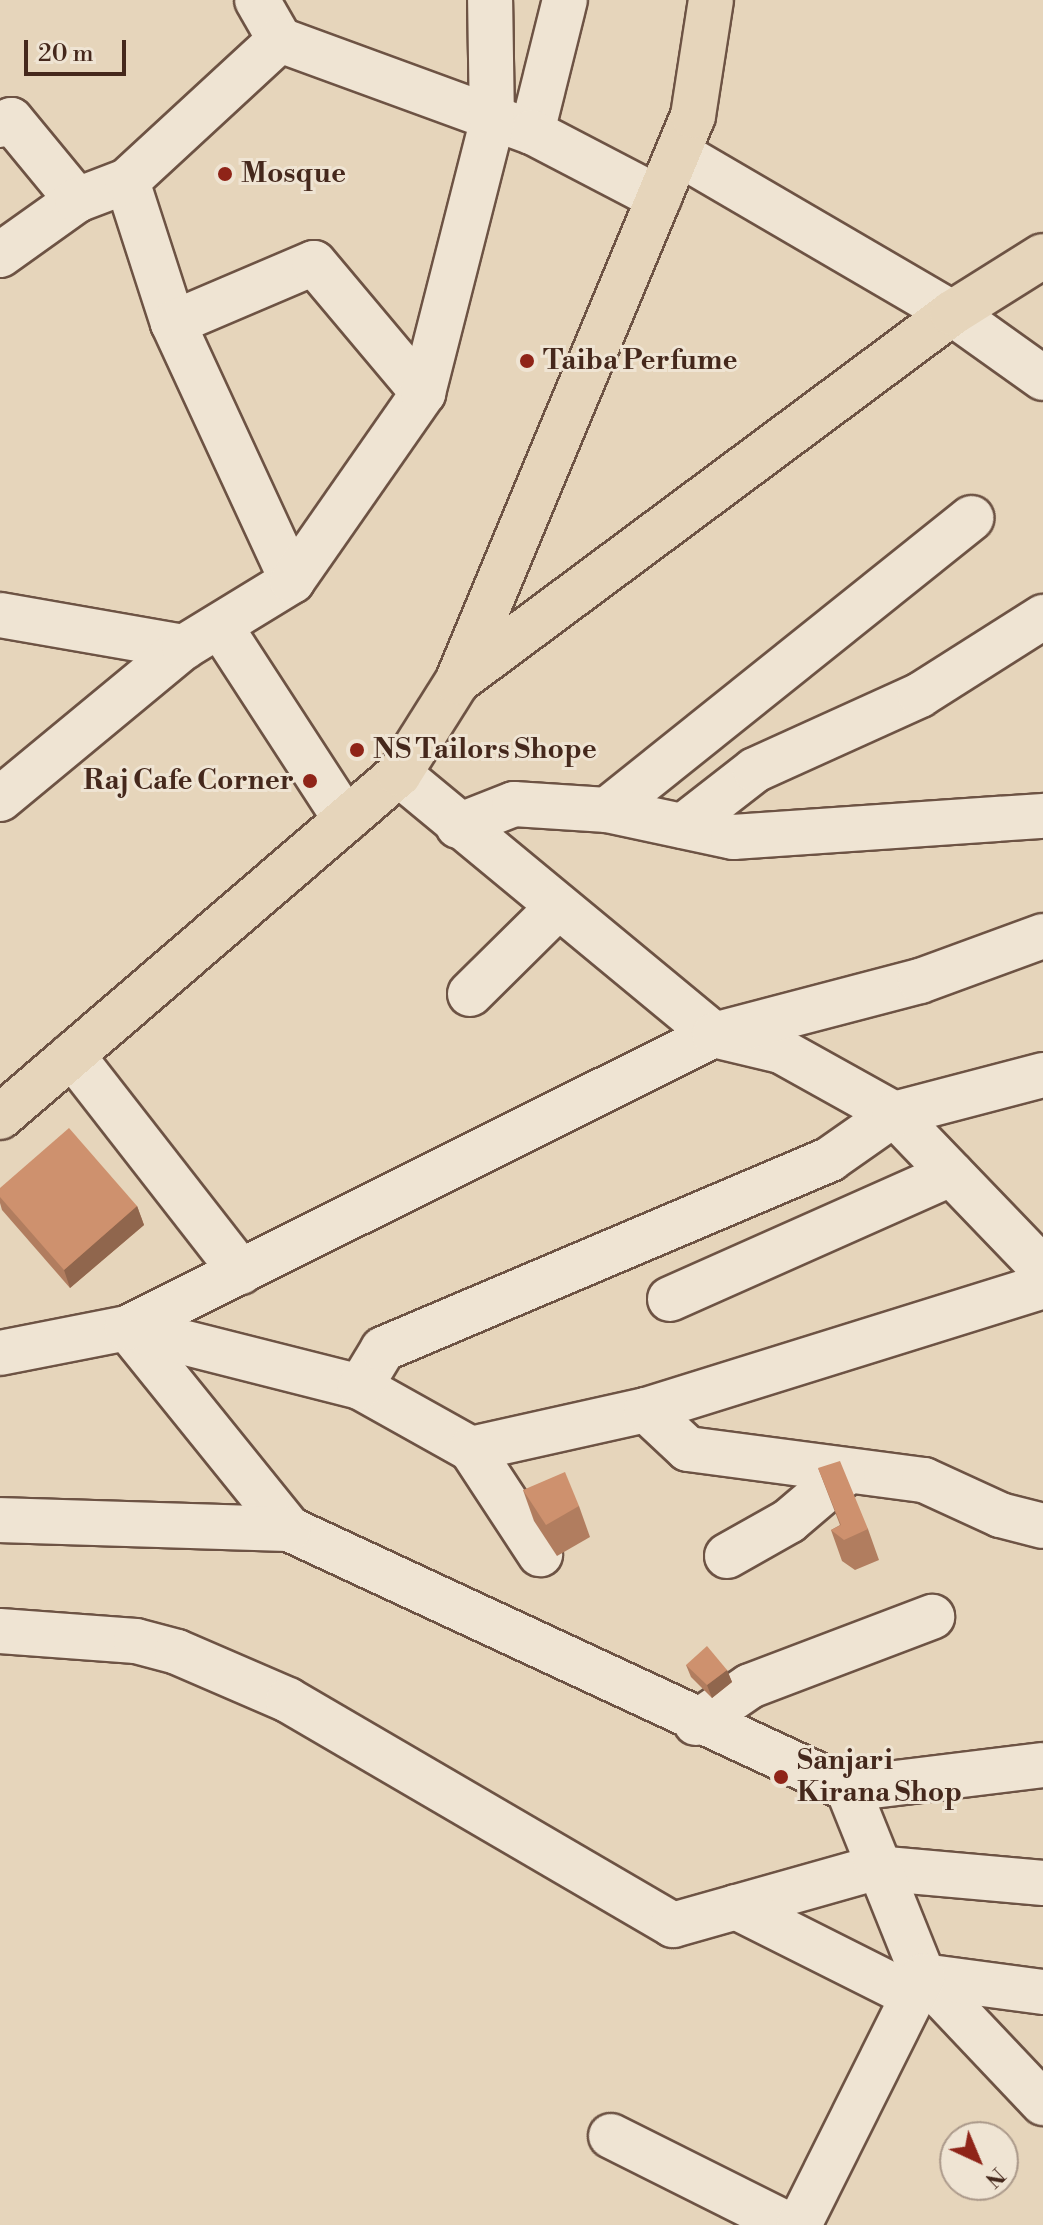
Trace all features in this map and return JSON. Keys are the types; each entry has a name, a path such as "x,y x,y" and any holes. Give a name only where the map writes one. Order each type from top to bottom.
{"main road":[{"path":"0,1117 399,774 457,682 693,116 711,0"},
{"path":"457,682 952,313 1043,256"}],"street":[{"path":"257,0 280,40 512,127 659,198"},
{"path":"490,0 512,127"},
{"path":"0,799 202,637 292,581 423,393 512,127 565,0"},
{"path":"0,255 77,200 127,181 280,40"},
{"path":"0,125 11,120 77,200"},
{"path":"678,153 952,313 1043,378"},
{"path":"127,181 173,323 292,581"},
{"path":"173,323 314,263 423,393"},
{"path":"607,810 971,518"},
{"path":"0,615 202,637 346,820"},
{"path":"683,826 755,770 920,695 1043,617"},
{"path":"399,774 714,1035 781,1051 894,1114 1043,1269"},
{"path":"458,826 514,804 607,810 733,837 1043,816"},
{"path":"470,994 558,907"},
{"path":"0,1353 127,1328 714,1035 920,981 1043,936"},
{"path":"72,1055 241,1272"},
{"path":"360,1387 383,1349 830,1159 894,1114 1043,1075"},
{"path":"670,1299 951,1174"},
{"path":"471,1449 646,1410 1043,1286"},
{"path":"127,1328 360,1387 471,1449 540,1554"},
{"path":"127,1328 289,1529"},
{"path":"646,1410 688,1449 843,1475 924,1480 1000,1515 1043,1526"},
{"path":"727,1556 789,1521 843,1475"},
{"path":"0,1520 289,1529 696,1723 848,1789 1043,1765"},
{"path":"696,1723 750,1686 932,1617"},
{"path":"0,1631 136,1641 177,1652 288,1700 673,1925 875,1868 1043,1883"},
{"path":"799,2225 918,1986 848,1789"},
{"path":"736,1907 918,1986 1043,2103"},
{"path":"918,1986 1043,1992"},
{"path":"611,2136 789,2225"}],"building":[{"path":"69,1128 137,1206 64,1270 0,1197 0,1188"},
{"path":"840,1461 868,1529 844,1540 831,1530 841,1525 818,1468"},
{"path":"565,1472 579,1506 546,1525 523,1490"},
{"path":"707,1646 727,1670 707,1685 686,1665"}],"place":[{"name":"Mosque","path":"225,174"},
{"name":"Taiba Perfume","path":"527,361"},
{"name":"NS Tailors Shope","path":"357,750"},
{"name":"Raj Cafe Corner","path":"310,781"},
{"name":"Sanjari Kirana Shop","path":"781,1777"}]}
